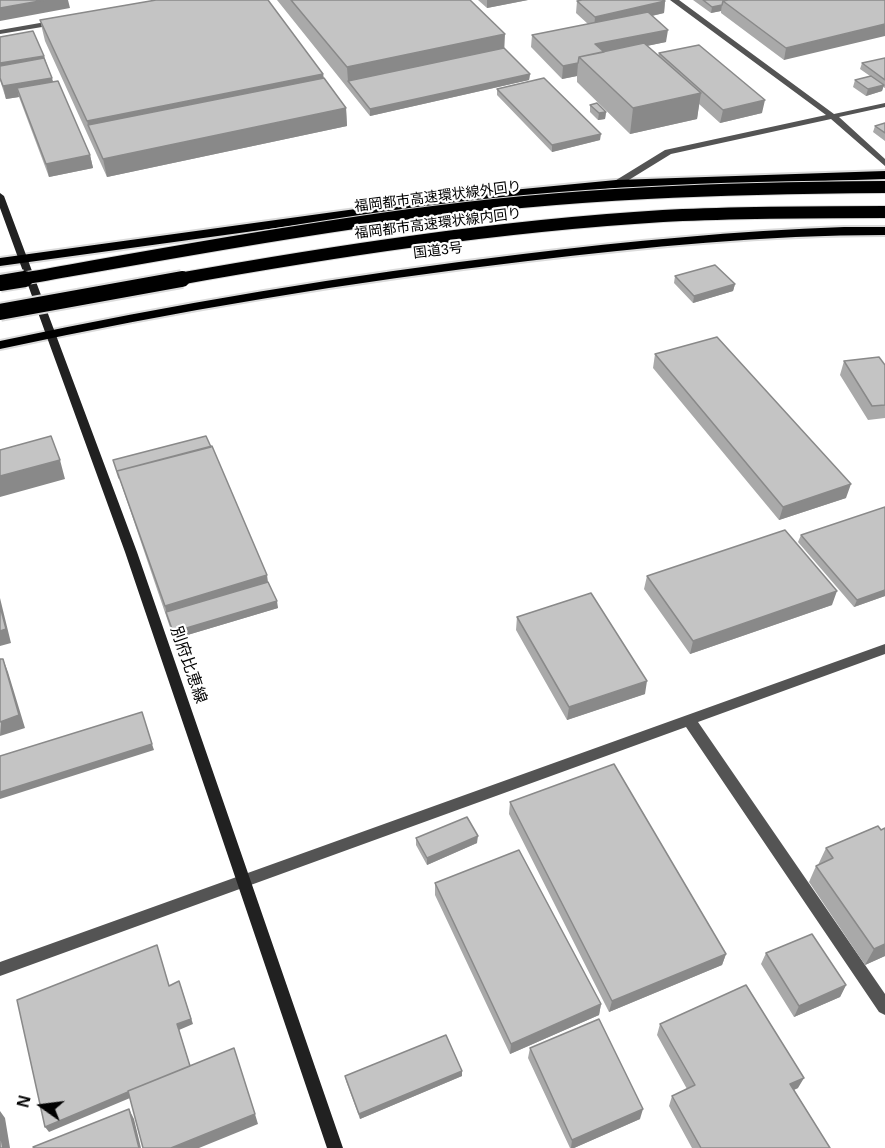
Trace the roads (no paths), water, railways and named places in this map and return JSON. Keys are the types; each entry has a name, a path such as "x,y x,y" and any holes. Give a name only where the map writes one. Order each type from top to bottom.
{"highway":[{"path":"0,262 439,201 616,184 885,175"},
{"name":"福岡都市高速環状線外回り","path":"0,283 235,243 411,216 510,204 745,188 885,187"},
{"name":"福岡都市高速環状線内回り","path":"0,312 218,272 517,230 621,220 758,212 885,212"},
{"name":"国道3号","path":"0,345 252,295 490,261 774,233 885,231"}],"main road":[{"name":"別府比恵線","path":"0,196 131,552 335,1148"}],"street":[{"path":"674,0 832,116 885,163"},
{"path":"0,32 69,19"},
{"path":"616,184 668,152 885,105"},
{"path":"0,969 242,879 885,649"},
{"path":"690,720 885,1007"}]}
